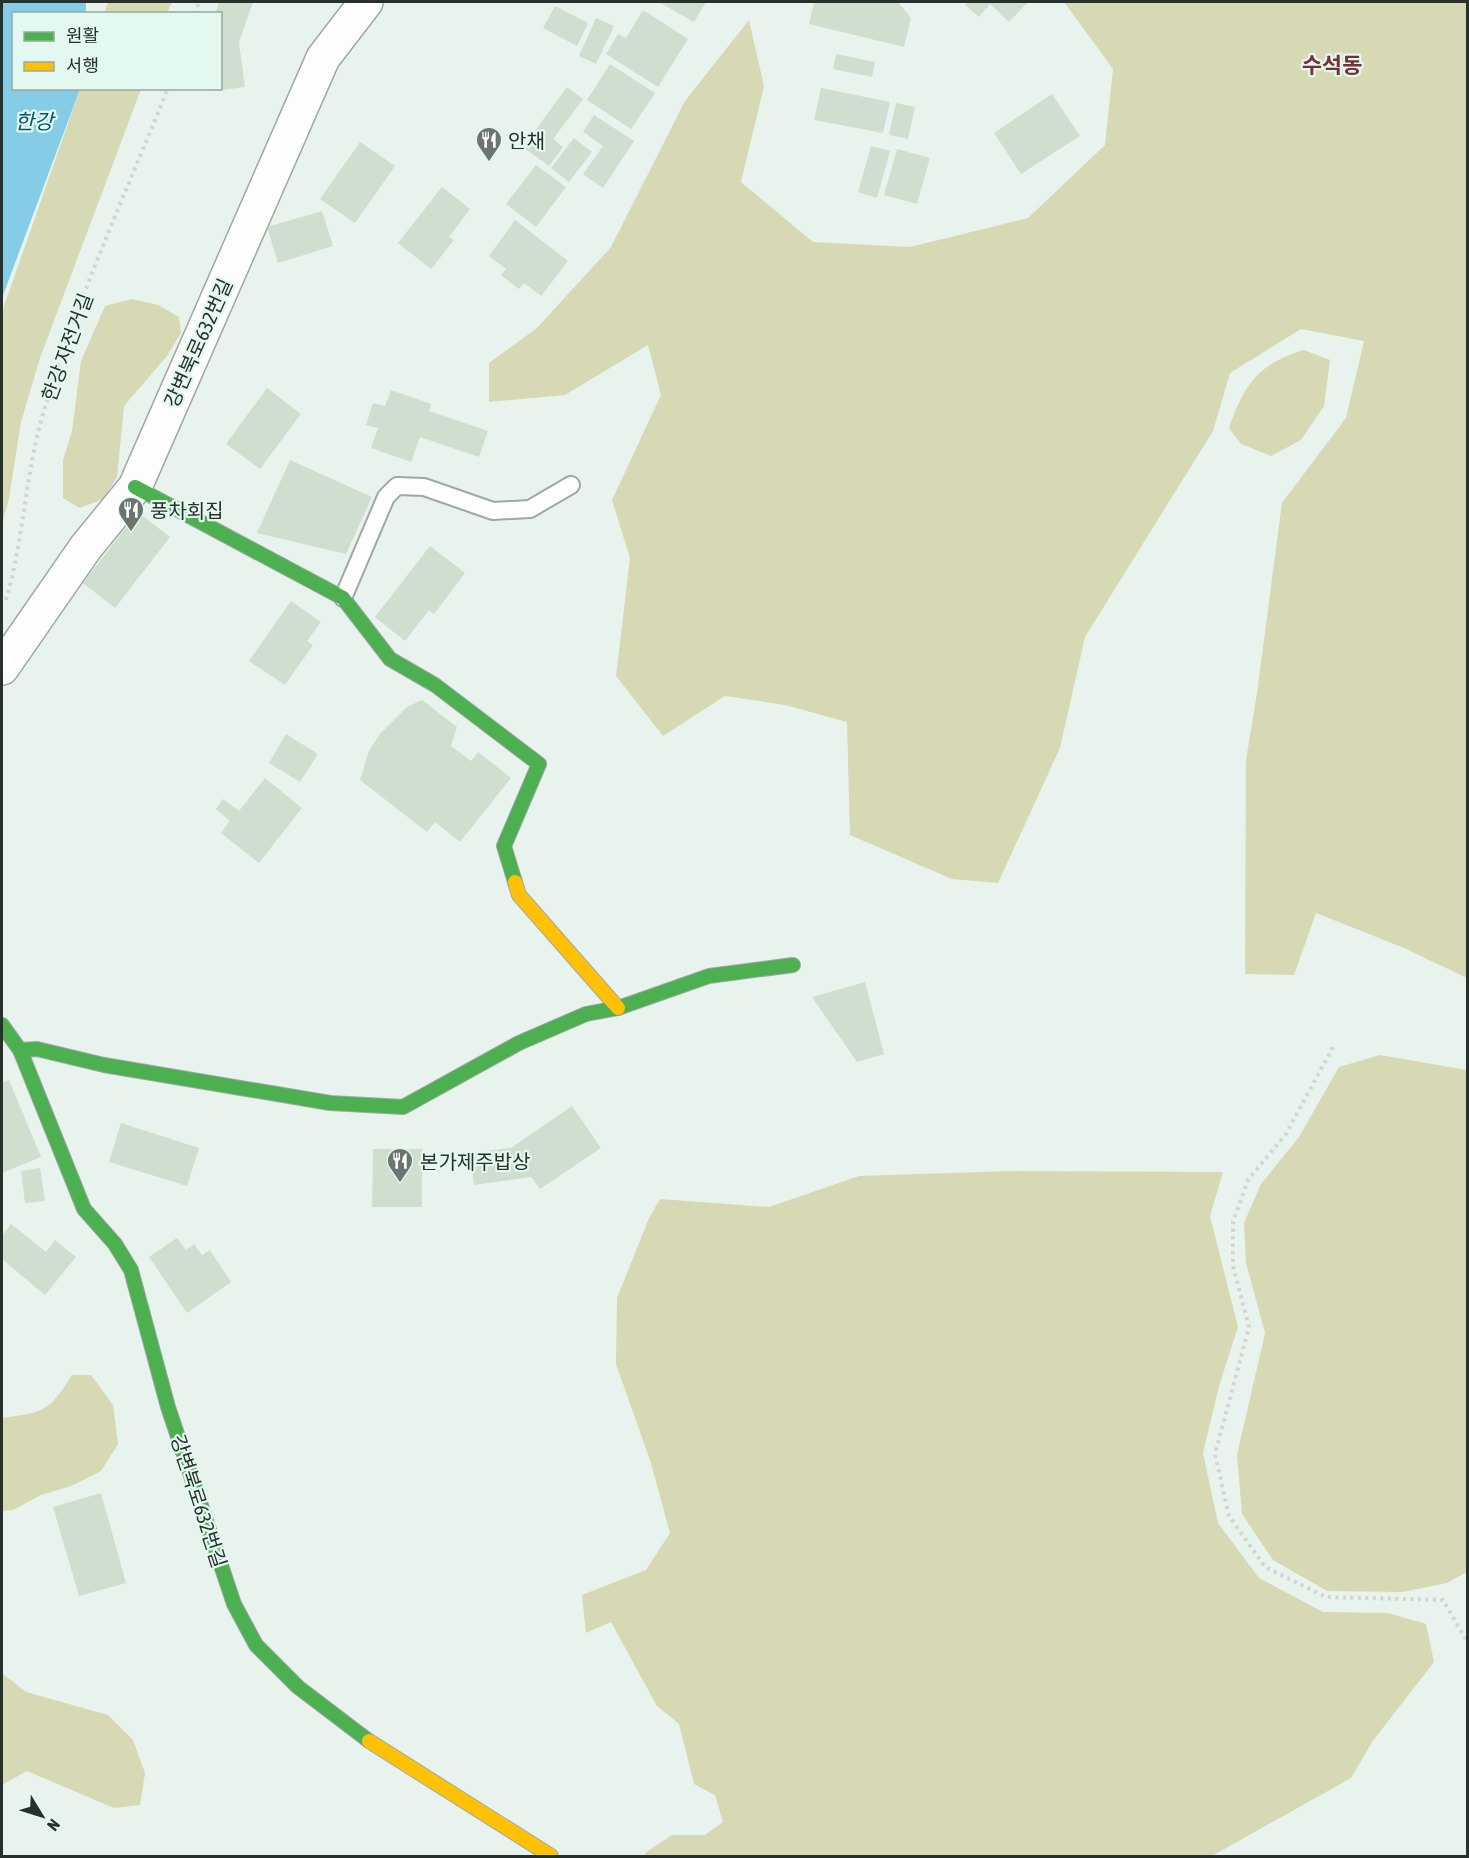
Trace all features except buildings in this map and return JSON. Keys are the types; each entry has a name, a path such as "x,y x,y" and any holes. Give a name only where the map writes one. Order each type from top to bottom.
{"street":[{"name":"강변북로632번길","path":"2,668 86,548 135,487 323,58 366,2"},
{"path":"135,487 343,598 390,659 435,685 539,764 504,846 519,895 618,1008"},
{"path":"20,1050 37,1049 104,1065 330,1102 403,1107 519,1043 586,1014 618,1008 710,976 793,965"},
{"name":"강변북로632번길","path":"2,1025 20,1050 84,1209 115,1244 131,1270 168,1407 220,1568 234,1604 256,1645 298,1687 372,1745 551,1857"}],"lane":[{"path":"343,598 386,497 397,486 424,487 493,511 530,509 571,485"}],"path":[{"name":"한강 자전거길","path":"5,606 15,562 26,487 58,362 167,90"},
{"path":"1333,1047 1286,1134 1248,1179 1233,1222 1233,1266 1249,1327 1215,1454 1229,1516 1265,1567 1326,1597 1443,1600 1467,1643"}],"green space":[{"path":"108,2 172,2 167,12 104,12"},
{"path":"1064,2 1467,2 1467,978 1404,948 1316,913 1294,975 1245,974 1246,760 1282,503 1346,418 1364,341 1301,329 1230,373 1213,431 1085,637 1060,748 998,883 952,879 850,835 847,722 785,705 725,696 663,736 616,676 630,558 612,500 661,395 648,345 565,395 489,402 489,363 537,328 611,247 685,101 749,20 764,86 741,182 813,242 910,247 1028,218 1105,145 1113,69"},
{"path":"80,90 141,90 40,358 21,422 9,498 2,525 2,312"},
{"path":"132,299 158,305 179,317 181,333 167,356 124,406 117,477 103,499 80,508 63,498 63,460 72,431 81,361 105,306"},
{"path":"1304,350 1330,360 1324,406 1301,440 1271,456 1241,444 1229,428 1247,388 1264,369"},
{"path":"1380,1055 1467,1070 1467,1572 1447,1583 1403,1592 1327,1591 1273,1560 1242,1514 1237,1455 1265,1333 1246,1263 1244,1223 1261,1184 1299,1137 1339,1067"},
{"path":"1013,1171 1223,1172 1210,1216 1238,1327 1219,1386 1203,1453 1218,1523 1259,1578 1323,1612 1388,1613 1426,1624 1434,1662 1372,1742 1351,1778 1212,1856 645,1856 645,1853 672,1835 705,1835 723,1822 715,1795 694,1784 679,1724 657,1706 611,1622 586,1633 582,1595 646,1570 670,1533 651,1463 616,1364 617,1298 649,1218 660,1199 769,1207 859,1176"},
{"path":"72,1375 91,1375 113,1405 118,1444 101,1471 71,1486 41,1495 13,1510 2,1511 2,1418 44,1409 57,1397"},
{"path":"2,1673 26,1692 108,1715 133,1740 145,1773 140,1805 114,1808 27,1771 2,1785"}],"water":[{"name":"한강","path":"2,2 86,2 86,12 12,12 12,90 80,90 2,298"}],"traffic: fast":[{"path":"135,487 343,598 390,659 435,685 539,764 504,846 515,882"},
{"path":"20,1050 37,1049 104,1065 330,1103 403,1107 519,1043 586,1014 618,1008 709,976 793,965"},
{"path":"2,1025 20,1050 84,1209 115,1244 131,1270 168,1407 234,1604 256,1645 298,1687 369,1741"}],"traffic: slow":[{"path":"515,882 519,895 618,1008"},
{"path":"369,1741 551,1856"}],"place":[{"name":"안채","path":"489,163"},
{"name":"풍차회집","path":"131,533"},
{"name":"본가제주밥상","path":"400,1184"}],"district":[{"name":"수석동","path":"1332,65"}]}
